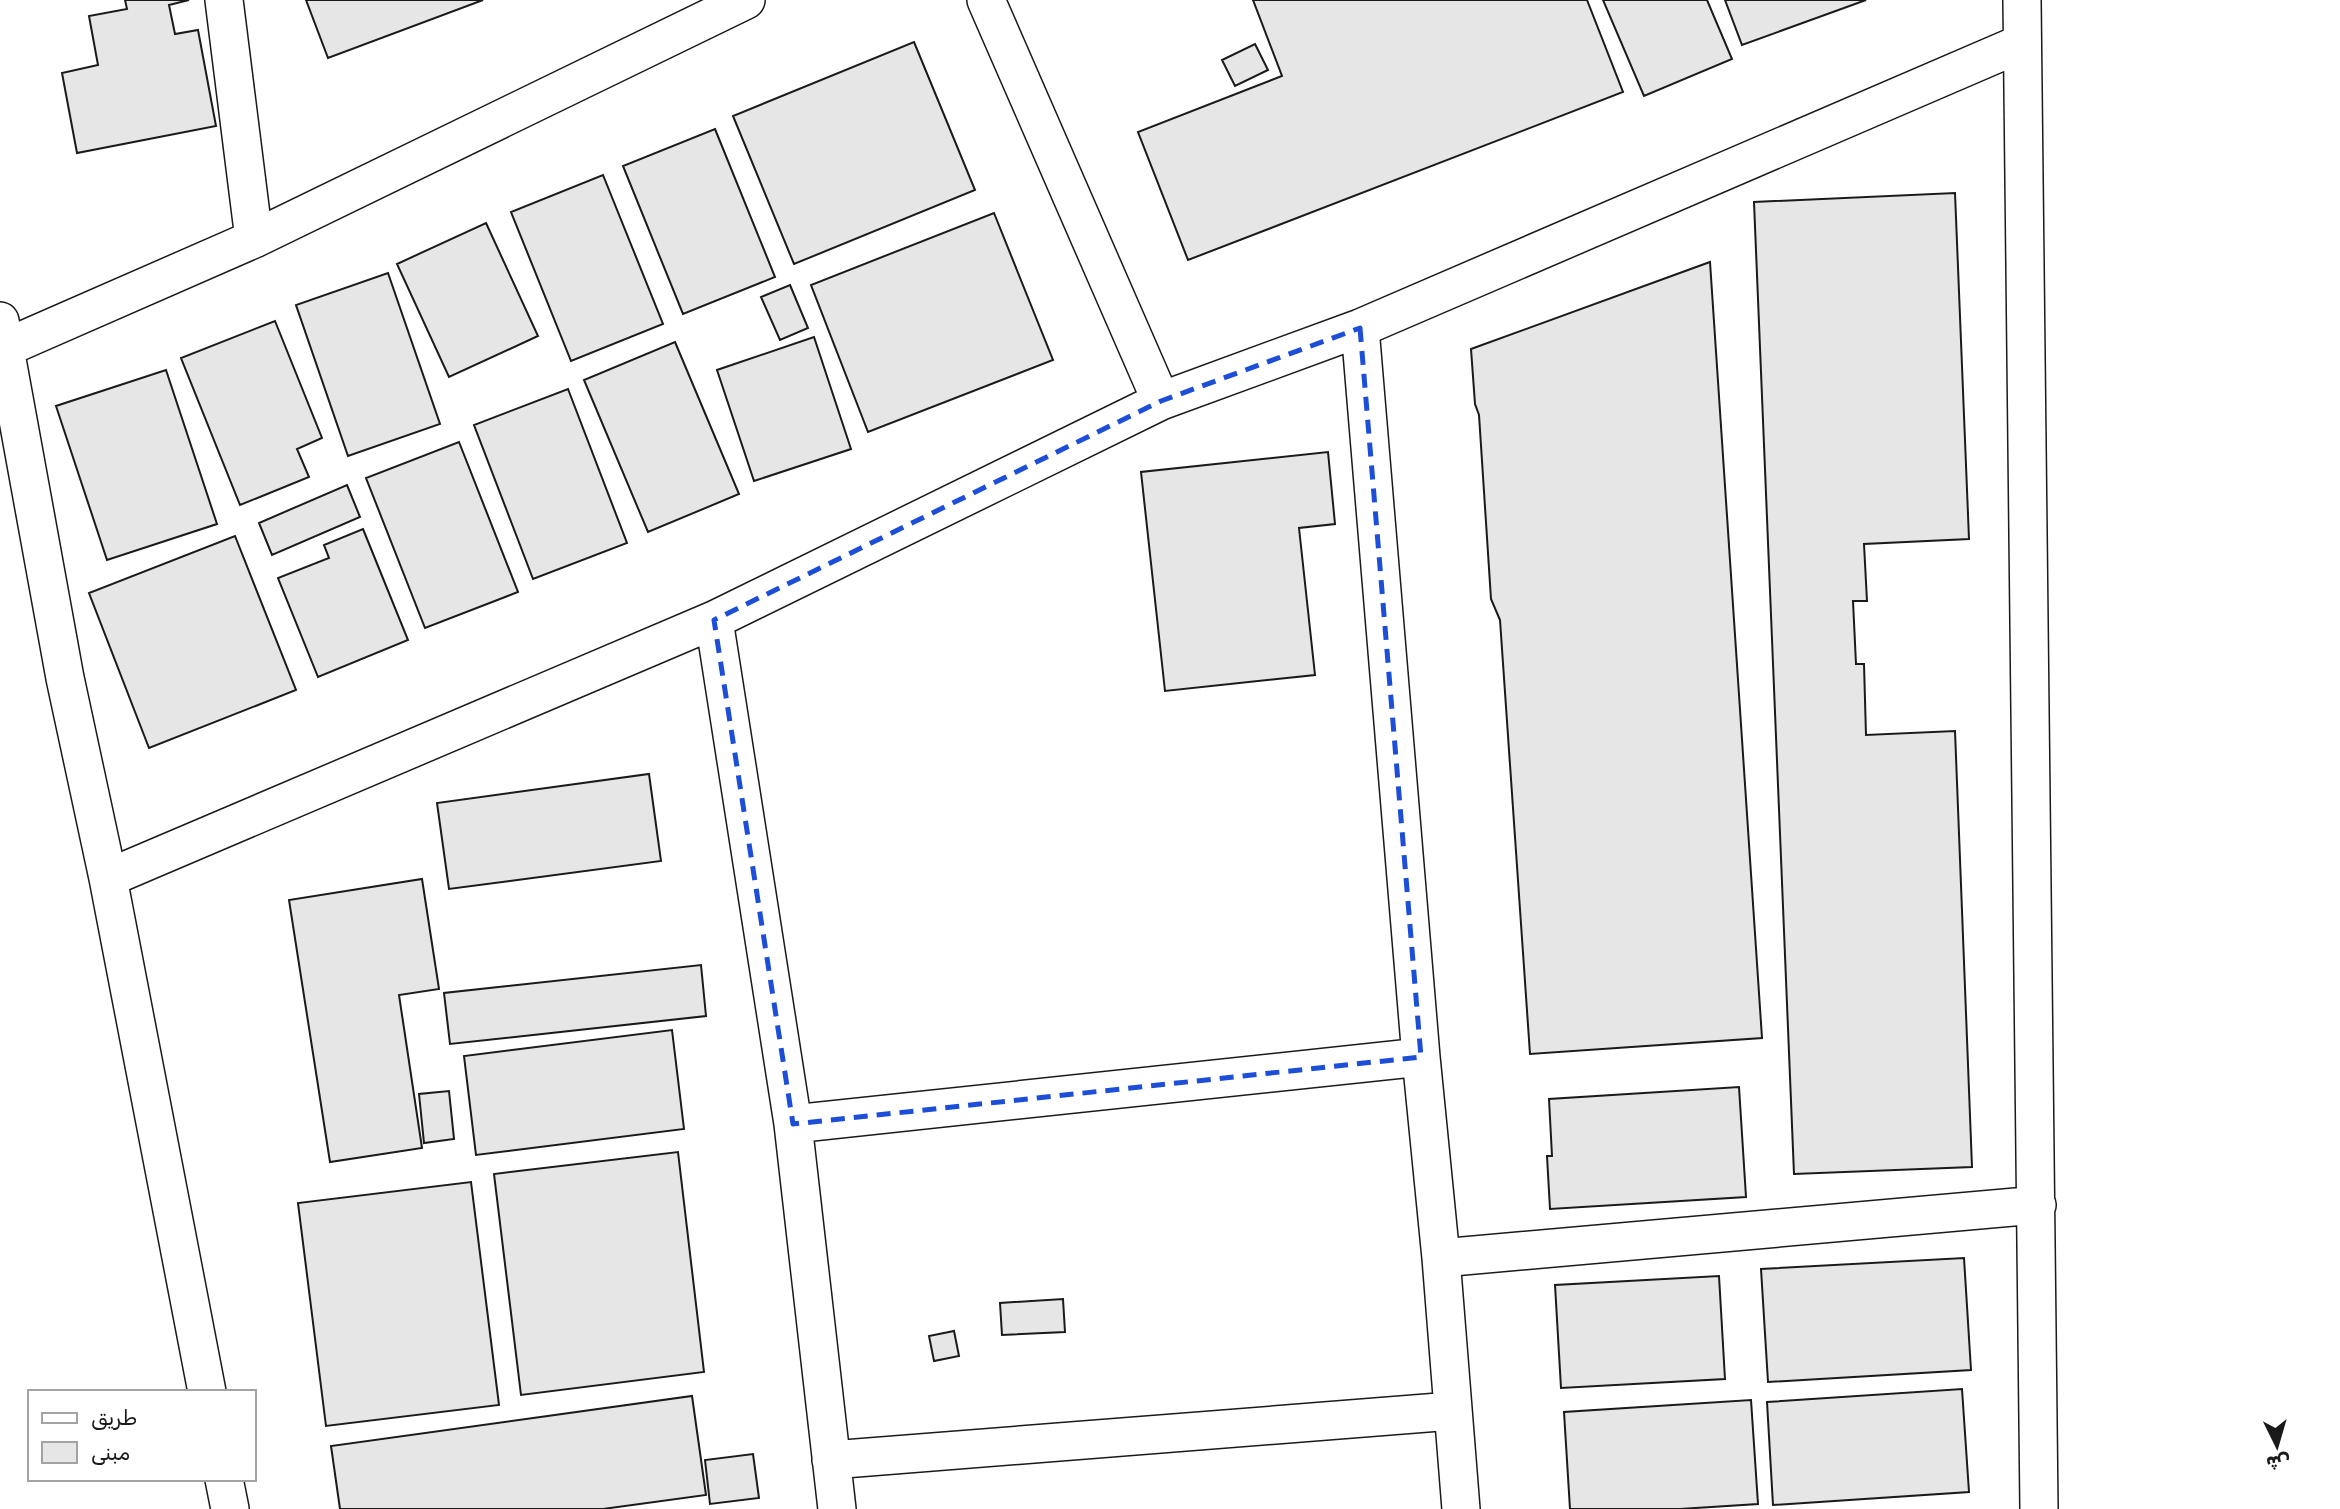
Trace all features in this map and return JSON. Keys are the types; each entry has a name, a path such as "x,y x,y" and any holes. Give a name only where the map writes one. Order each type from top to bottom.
{"street":[{"path":"224,0 254,239"},
{"path":"207,1390 108,878 65,678 2,334 254,239 746,0"},
{"path":"986,0 1161,401"},
{"path":"2022,0 2039,1509"},
{"path":"108,878 714,620 1161,401 1360,328 2022,43"},
{"path":"1360,328 1461,1509"},
{"path":"714,620 793,1124 837,1509"},
{"path":"793,1124 1421,1057"},
{"path":"1441,1258 2037,1205"},
{"path":"831,1460 1452,1411"},
{"path":"224,1481 230,1509"}],"highlighted area":[{"path":"1360,328 1421,1057 793,1124 714,620 1161,401"}],"building":[{"path":"125,0 189,0 169,5 175,34 198,30 216,126 77,153 62,73 98,65 89,16 127,9"},
{"path":"306,0 483,0 328,58"},
{"path":"1253,0 1587,0 1623,92 1188,260 1138,132 1282,76"},
{"path":"1603,0 1707,0 1732,59 1644,96"},
{"path":"1725,0 1866,0 1742,45"},
{"path":"914,42 975,190 794,264 733,116"},
{"path":"1255,44 1268,70 1235,86 1222,60"},
{"path":"715,129 775,277 683,314 623,166"},
{"path":"603,175 663,324 571,361 511,212"},
{"path":"1955,193 1969,539 1864,544 1867,601 1853,601 1856,664 1864,664 1866,735 1955,731 1972,1167 1794,1174 1754,202"},
{"path":"994,213 1053,360 868,432 811,285"},
{"path":"486,223 538,336 449,377 397,264"},
{"path":"1710,262 1762,1038 1530,1054 1500,620 1491,599 1479,415 1475,404 1471,349"},
{"path":"388,273 440,424 348,456 296,305"},
{"path":"790,285 808,328 780,340 761,297"},
{"path":"275,321 322,438 297,449 309,477 240,505 181,358"},
{"path":"814,337 851,449 754,481 717,370"},
{"path":"675,342 739,494 648,532 584,380"},
{"path":"166,370 217,524 107,560 56,406"},
{"path":"568,389 627,543 533,579 474,425"},
{"path":"459,442 518,592 425,628 366,478"},
{"path":"1328,452 1335,524 1299,528 1315,675 1165,691 1141,472"},
{"path":"347,485 360,517 272,555 259,523"},
{"path":"363,529 408,640 318,677 278,578 329,558 324,545"},
{"path":"235,536 296,690 149,748 89,593"},
{"path":"649,774 661,861 449,889 437,803"},
{"path":"422,879 439,989 399,995 422,1148 330,1162 289,900"},
{"path":"701,965 706,1016 450,1044 444,993"},
{"path":"672,1030 684,1129 476,1155 464,1056"},
{"path":"1739,1087 1746,1197 1550,1209 1547,1156 1552,1156 1549,1099"},
{"path":"449,1091 454,1139 424,1143 419,1094"},
{"path":"678,1152 704,1372 521,1395 494,1174"},
{"path":"471,1182 499,1405 326,1426 298,1203"},
{"path":"1964,1258 1971,1370 1768,1382 1761,1269"},
{"path":"1719,1276 1725,1379 1561,1388 1555,1285"},
{"path":"1063,1299 1065,1332 1002,1335 1000,1303"},
{"path":"954,1331 959,1356 934,1361 929,1336"},
{"path":"1962,1389 1969,1492 1773,1505 1767,1402"},
{"path":"692,1396 706,1495 603,1509 340,1509 331,1446"},
{"path":"1751,1400 1758,1504 1680,1509 1570,1509 1564,1412"},
{"path":"753,1454 759,1498 710,1504 705,1460"}]}
